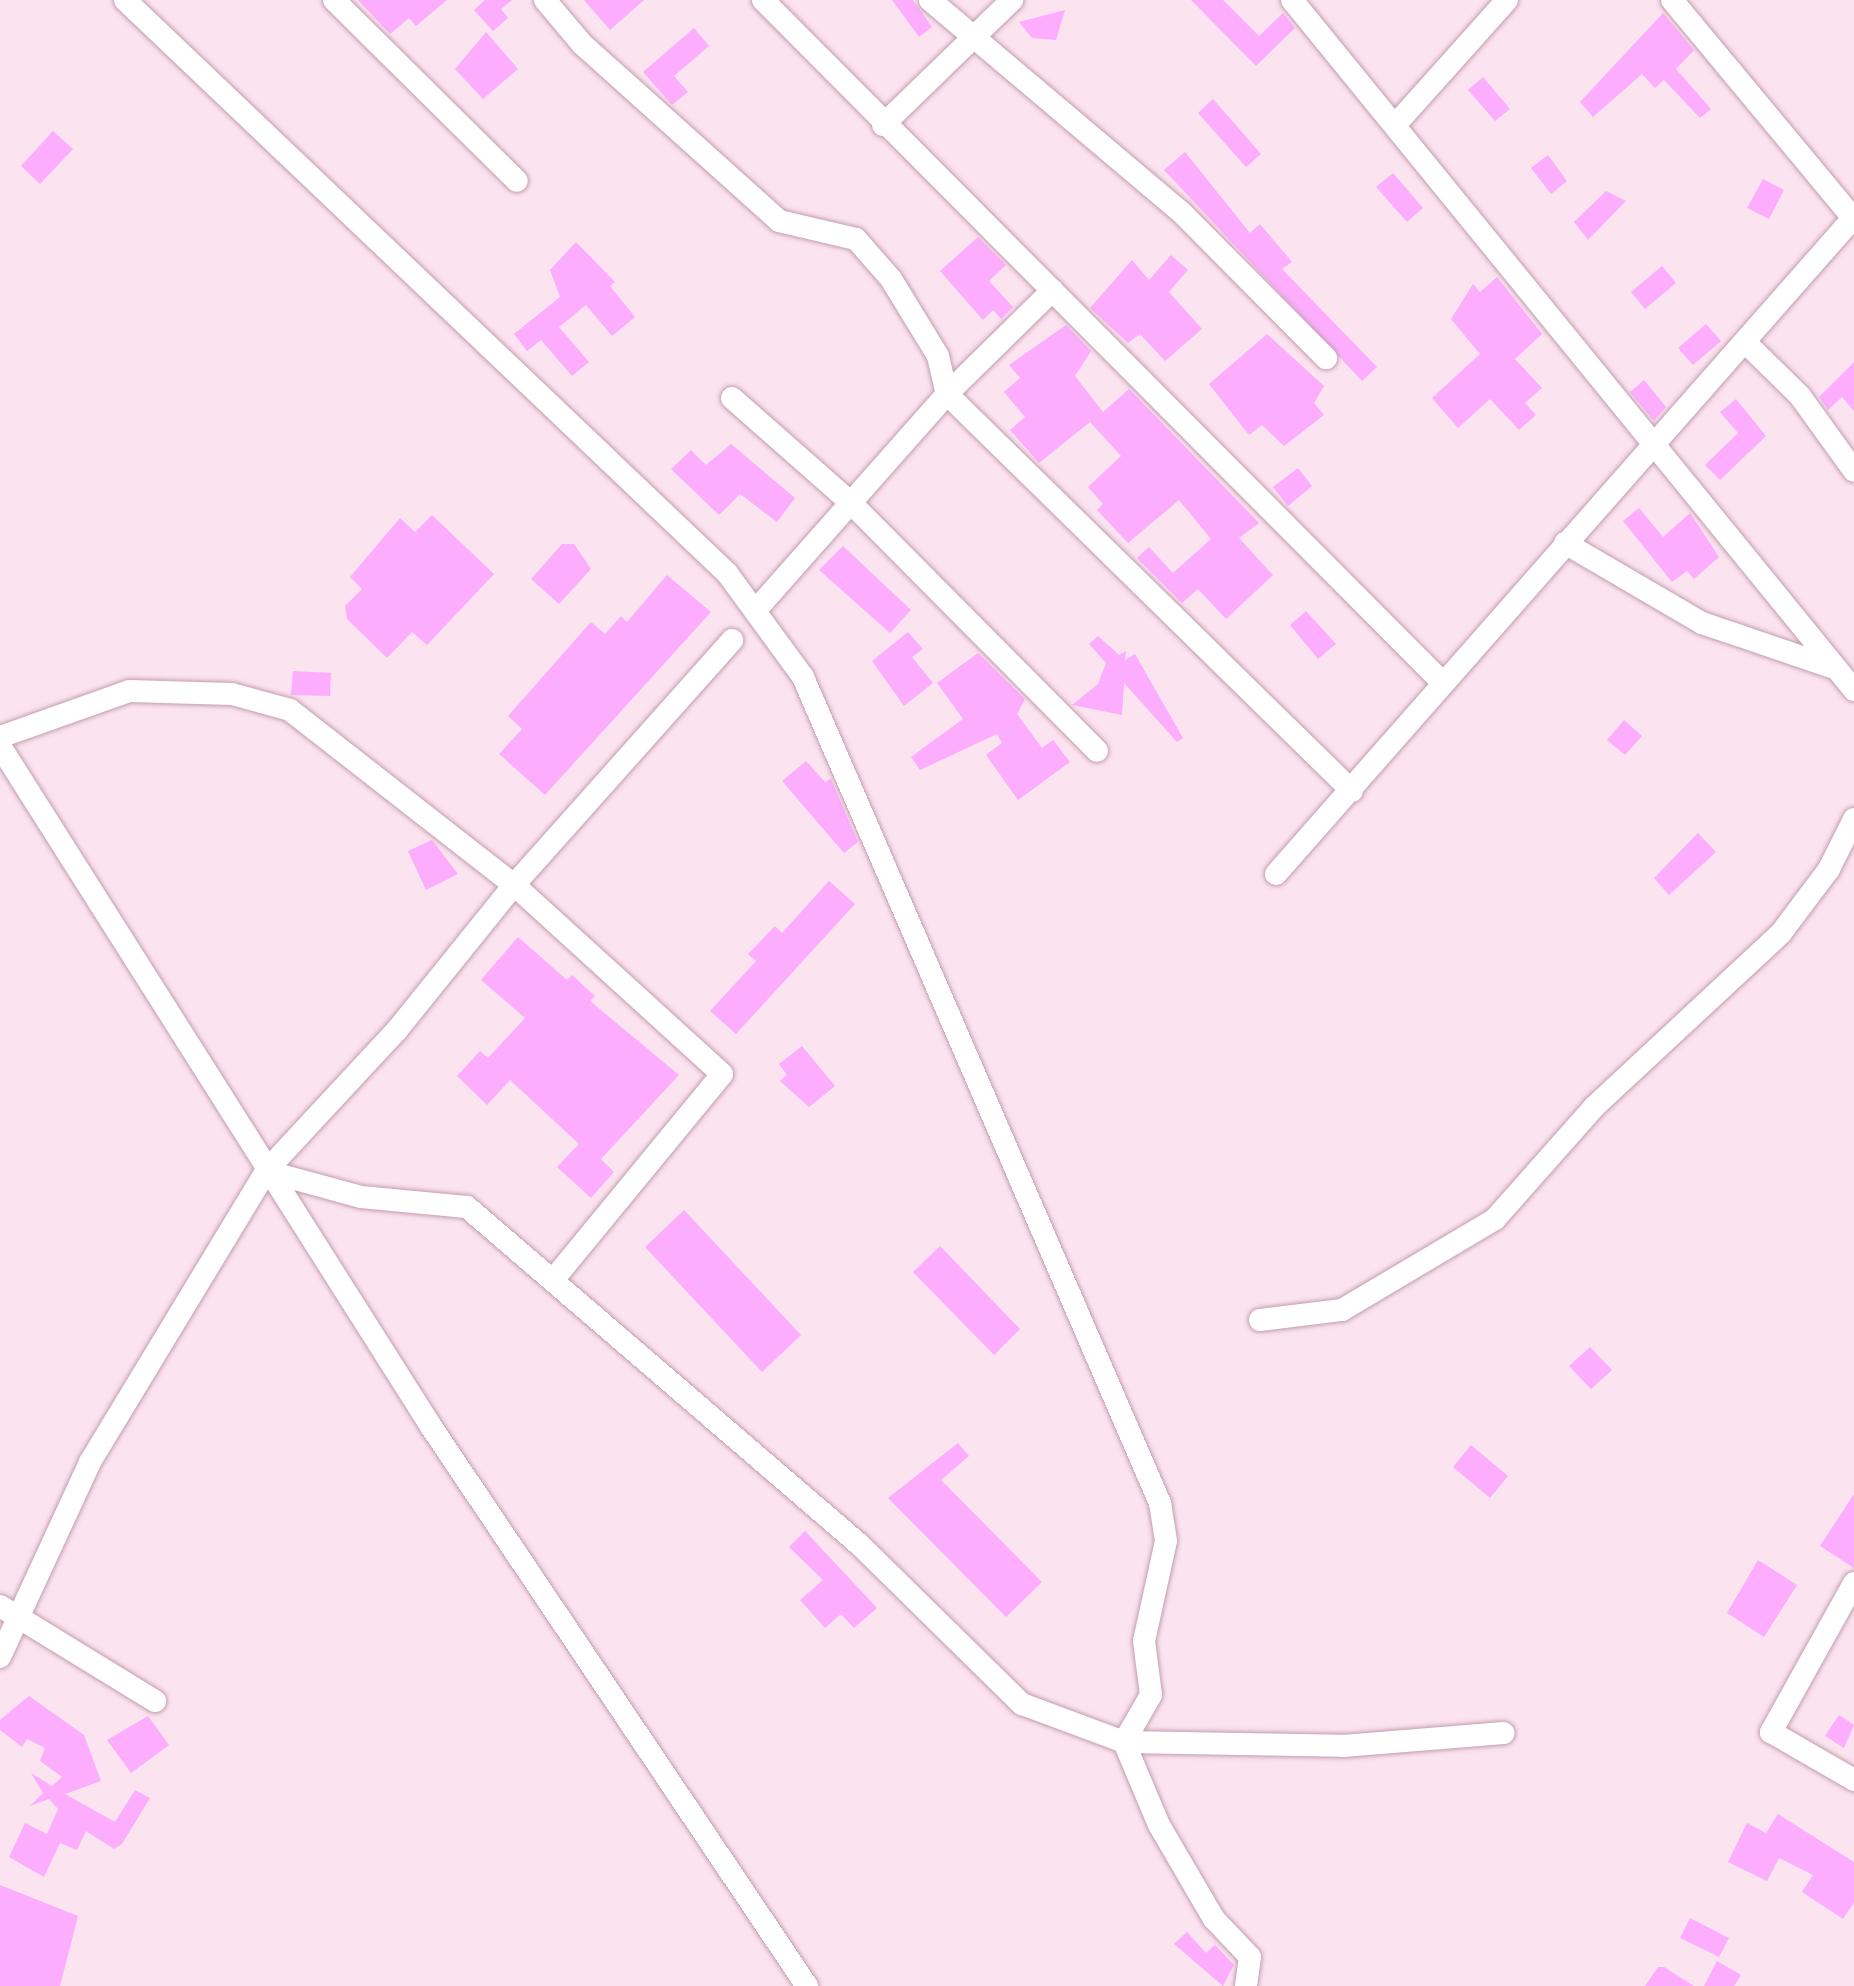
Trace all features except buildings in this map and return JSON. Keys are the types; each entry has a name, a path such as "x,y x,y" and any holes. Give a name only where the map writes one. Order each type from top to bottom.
{"street":[{"path":"125,0 727,573 803,677 1160,1504 1166,1541 1144,1640 1151,1695 1124,1742"},
{"path":"334,0 517,181"},
{"path":"544,0 582,44 779,221 856,239 891,278 938,356 947,394 1352,791"},
{"path":"763,0 883,126 1053,290 1441,681"},
{"path":"930,0 972,43 1181,212 1326,358"},
{"path":"883,126 1012,0"},
{"path":"1292,0 1397,123 1654,445 1843,670 1854,690"},
{"path":"1397,123 1508,0"},
{"path":"1276,874 1352,791 1441,681 1854,218 1672,0"},
{"path":"755,612 947,394 1053,290"},
{"path":"1744,342 1800,396 1854,470"},
{"path":"732,398 851,503 1097,750"},
{"path":"1566,544 1702,623 1843,670"},
{"path":"0,1657 9,1612 90,1462 266,1171 397,1030 514,885 732,640"},
{"path":"0,737 130,692 232,694 290,710 514,885 722,1074 553,1280"},
{"path":"0,746 266,1171 807,1986"},
{"path":"1260,1320 1342,1310 1495,1219 1594,1107 1781,933 1830,870 1854,819"},
{"path":"266,1171 361,1198 467,1207 860,1545 1022,1704 1124,1742 1343,1746 1503,1733"},
{"path":"1854,1583 1772,1732 1854,1780"},
{"path":"9,1612 155,1702"},
{"path":"1124,1742 1158,1825 1214,1920 1250,1957 1246,1986"}]}
